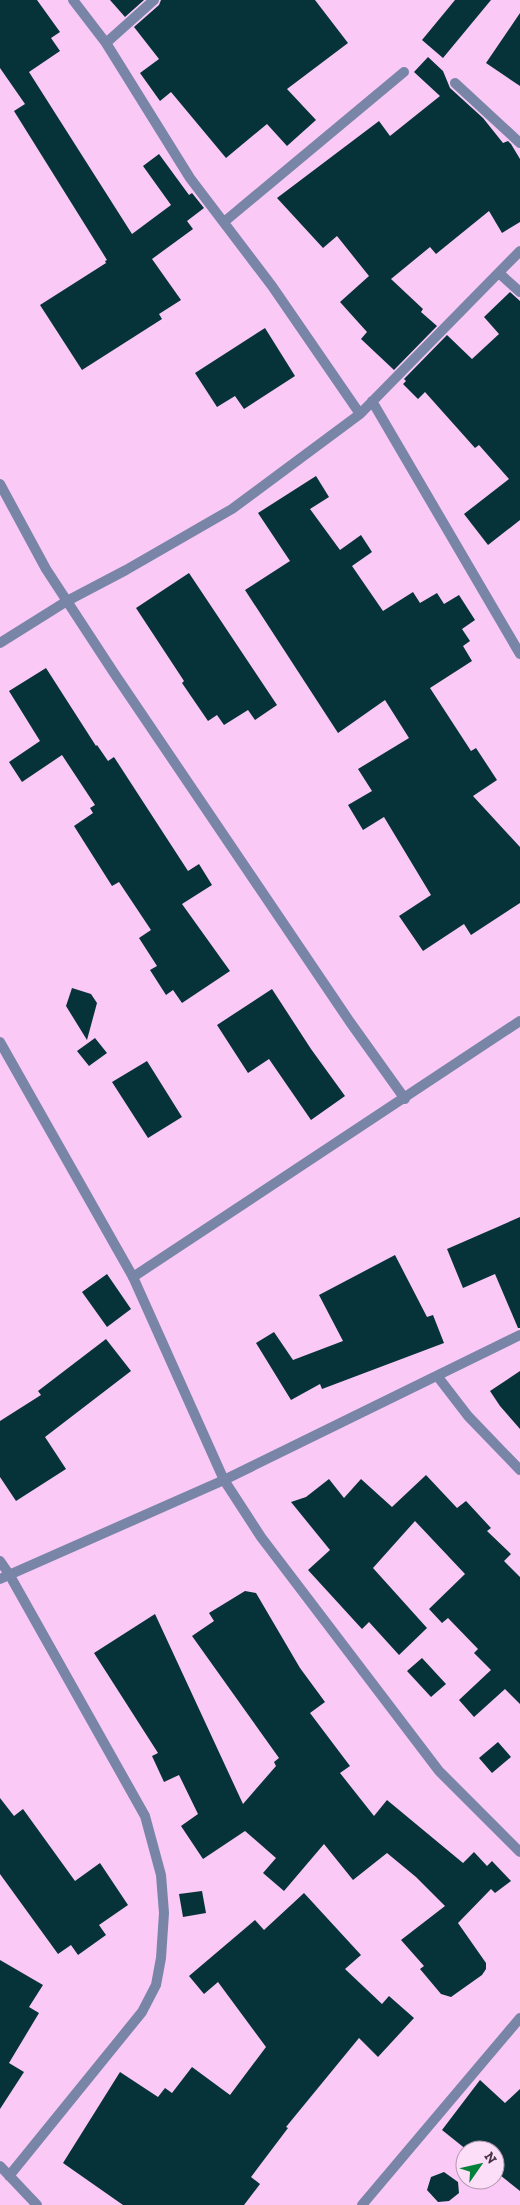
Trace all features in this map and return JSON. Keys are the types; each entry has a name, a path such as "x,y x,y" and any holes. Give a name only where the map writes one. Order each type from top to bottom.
{"street":[{"path":"73,0 106,43 190,178 272,286 360,414"},
{"path":"106,43 154,0"},
{"path":"224,222 404,72"},
{"path":"455,83 520,144"},
{"path":"0,643 67,601 126,570 232,509 360,414 520,251"},
{"path":"499,273 520,292"},
{"path":"372,400 520,654"},
{"path":"0,484 46,569 67,601 233,851 405,1099"},
{"path":"133,1277 405,1099 520,1021"},
{"path":"0,1042 133,1277 224,1480 262,1537 439,1772 520,1852"},
{"path":"5,1577 224,1480 438,1377 520,1335"},
{"path":"438,1377 468,1416 520,1470"},
{"path":"0,1561 5,1577 145,1816 161,1875 164,1913 161,1958 156,1984 142,2012 9,2176"},
{"path":"362,2205 520,2018"},
{"path":"0,2166 37,2205"}],"building":[{"path":"0,0 37,0 60,32 51,38 60,51 29,72 132,234 171,205 143,166 159,154 189,195 192,193 204,208 187,221 193,229 152,259 181,300 159,314 162,319 82,370 40,305 106,263 105,261 107,260 14,111 25,104 0,68"},
{"path":"110,0 144,0 125,17"},
{"path":"161,0 315,0 348,43 287,89 316,120 287,146 267,124 226,158 171,92 160,101 140,73 159,59 134,27 159,5"},
{"path":"455,0 491,0 443,58 422,40"},
{"path":"520,13 520,86 486,63"},
{"path":"428,57 443,71 450,88 483,118 503,143 508,141 511,144 520,159 520,222 502,233 489,211 436,254 430,247 391,279 423,309 421,312 437,326 394,370 361,339 367,332 340,302 369,276 337,236 323,248 277,198 379,121 390,136 440,96 414,72"},
{"path":"510,292 520,301 520,520 488,545 464,514 509,479 479,445 475,448 425,392 418,399 403,384 406,381 404,379 447,335 472,359 499,334 484,317"},
{"path":"265,328 295,376 244,409 235,396 217,407 195,373"},
{"path":"316,476 329,497 310,509 340,550 361,535 372,552 352,566 383,611 413,592 420,603 437,593 444,604 459,595 475,620 462,629 470,641 463,646 472,661 430,688 471,751 476,748 497,780 473,796 520,847 520,903 471,935 464,924 423,951 399,916 431,895 384,817 363,830 348,805 372,791 358,769 409,738 385,700 338,733 245,590 290,561 258,513"},
{"path":"189,573 277,705 255,720 248,710 224,725 217,715 208,721 182,683 184,681 136,608"},
{"path":"46,668 96,746 108,761 114,757 188,871 199,864 212,885 182,904 230,971 182,1003 173,990 166,995 150,970 157,966 139,938 151,930 119,882 112,886 74,826 93,813 90,808 95,805 62,755 22,782 9,762 40,741 9,691"},
{"path":"72,988 91,994 97,1003 87,1040 66,1006"},
{"path":"272,989 311,1049 345,1096 311,1120 269,1059 248,1073 217,1025"},
{"path":"95,1038 107,1053 89,1066 77,1051"},
{"path":"147,1061 182,1117 148,1138 112,1082"},
{"path":"520,1217 520,1328 518,1328 495,1274 463,1288 447,1249"},
{"path":"395,1255 427,1317 433,1315 444,1343 322,1389 320,1384 291,1400 256,1343 274,1332 293,1360 343,1341 319,1295"},
{"path":"107,1274 131,1309 107,1327 82,1292"},
{"path":"106,1339 131,1371 45,1437 66,1469 16,1501 0,1477 0,1421 41,1395 38,1391"},
{"path":"520,1371 520,1429 490,1391"},
{"path":"426,1475 457,1508 466,1501 491,1528 487,1531 511,1554 504,1561 520,1577 520,1704 505,1689 474,1717 459,1700 491,1670 474,1653 478,1649 448,1618 442,1623 429,1609 465,1574 415,1521 373,1568 427,1628 399,1655 369,1622 362,1629 308,1570 330,1550 291,1502 306,1497 329,1479 344,1498 361,1479 392,1507"},
{"path":"245,1591 256,1593 300,1668 325,1702 310,1713 350,1766 340,1773 374,1816 387,1800 463,1863 474,1852 487,1866 492,1861 511,1881 495,1893 491,1889 458,1923 486,1963 486,1969 482,1975 451,1997 441,1994 420,1969 424,1966 401,1940 445,1906 416,1877 387,1853 353,1880 324,1844 284,1891 263,1873 276,1858 245,1831 203,1859 181,1826 198,1814 179,1775 164,1782 152,1756 158,1753 94,1653 155,1614 243,1804 276,1766 274,1762 279,1758 192,1636 214,1621 209,1613"},
{"path":"422,1658 446,1684 431,1697 407,1671"},
{"path":"498,1742 511,1757 492,1773 479,1758"},
{"path":"0,1798 14,1816 23,1809 75,1881 100,1863 128,1905 99,1925 106,1935 78,1955 71,1945 58,1954 0,1874"},
{"path":"202,1891 206,1913 183,1917 179,1894"},
{"path":"304,1893 361,1955 345,1969 382,2004 389,1996 414,2018 378,2057 359,2038 286,2127 288,2128 251,2177 260,2184 244,2205 123,2205 63,2163 120,2072 158,2097 165,2088 172,2093 192,2067 230,2095 266,2047 218,1982 204,1994 189,1976 255,1920 264,1930"},
{"path":"0,1960 43,1985 29,2007 39,2013 9,2063 24,2072 0,2109"},
{"path":"480,2080 505,2103 520,2089 520,2191 505,2179 505,2140 455,2140 442,2130"},
{"path":"444,2172 455,2180 455,2190 459,2190 459,2193 449,2201 438,2202 427,2190 431,2177"}]}
